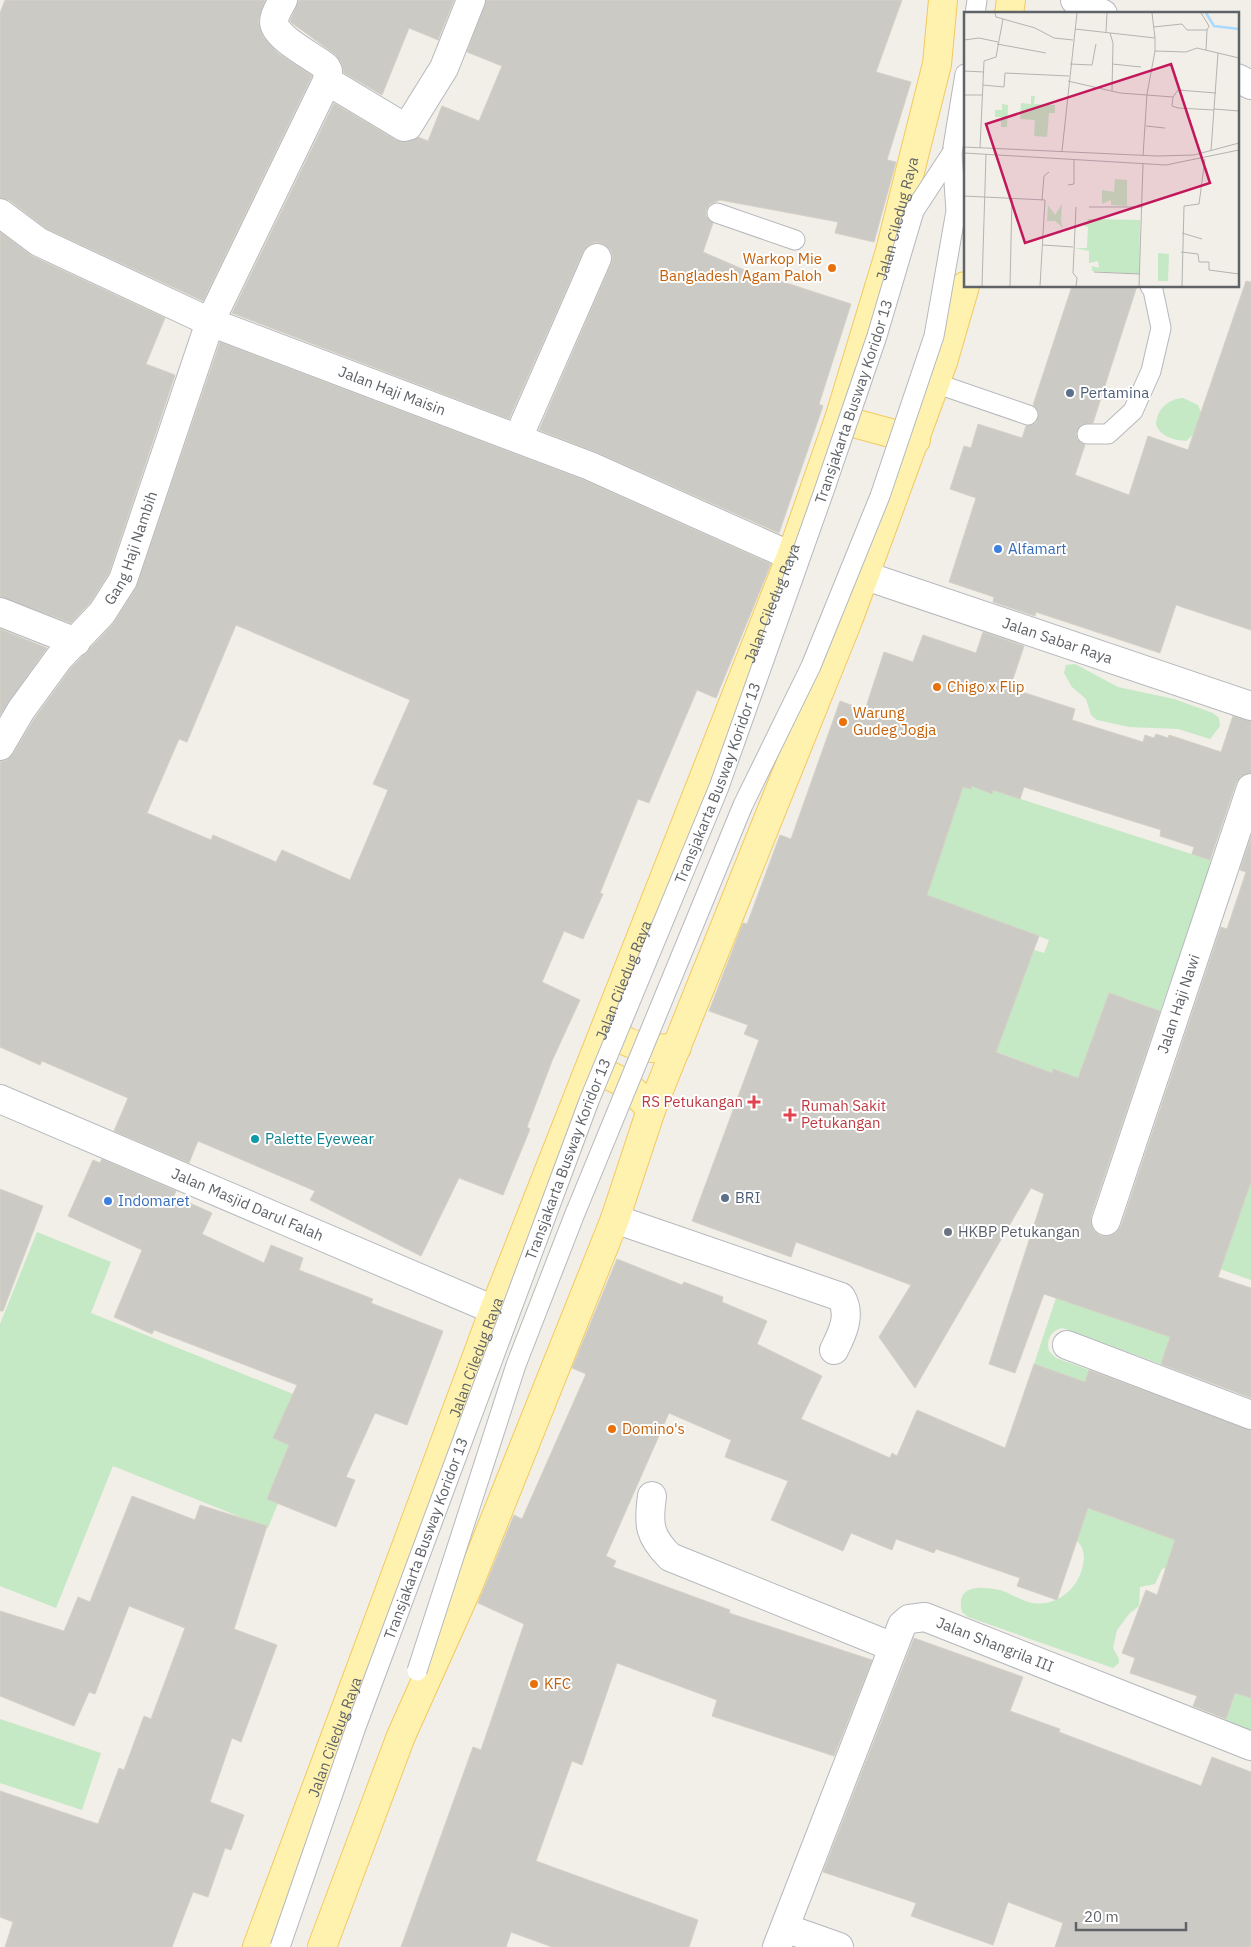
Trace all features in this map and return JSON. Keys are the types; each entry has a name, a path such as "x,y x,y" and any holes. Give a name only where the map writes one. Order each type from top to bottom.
{"main road":[{"name":"Jalan Ciledug Raya","path":"257,1947 494,1310 791,556 839,419 890,251 937,64 944,0"},
{"path":"322,1947 401,1736 468,1589 615,1219 651,1110 866,576 916,440 964,288"},
{"path":"839,419 916,440"},
{"path":"608,1022 611,1030 625,1040 661,1050 677,1047"},
{"path":"586,1077 598,1074 623,1082 636,1091 651,1110"}],"street":[{"path":"283,0 274,21 275,29 281,36 326,67 328,71 327,82 404,127 408,126 444,68 471,0"},
{"path":"1074,0 1099,12"},
{"path":"1238,78 1251,85"},
{"name":"Gang Haji Nambih","path":"0,746 37,688 59,658 102,613 123,580 210,322 327,82"},
{"name":"Jalan Haji Maisin","path":"0,213 39,242 210,322 590,466 791,556"},
{"path":"518,438 597,258"},
{"name":"Jalan Sabar Raya","path":"866,576 1251,706"},
{"path":"0,612 76,642"},
{"name":"Jalan Haji Nawi","path":"1106,1221 1251,788"},
{"name":"Jalan Masjid Darul Falah","path":"0,1099 494,1310"},
{"path":"615,1219 841,1297 845,1304 846,1318 844,1330 834,1350"},
{"path":"1068,1345 1251,1415"},
{"path":"652,1496 649,1518 651,1530 656,1543 670,1557 893,1647"},
{"name":"Jalan Shangrila III","path":"781,1938 893,1647 902,1625 909,1619 925,1617 1251,1746"},
{"path":"781,1938 839,1947"}],"lane":[{"name":"Transjakarta Busway Koridor 13","path":"401,1736 417,1671 516,1364 574,1216 743,806 811,666 880,496 934,336 956,211 952,154 964,80"},
{"name":"Transjakarta Busway Koridor 13","path":"280,1947 356,1727 589,1101 719,787 877,336 914,211 952,154"},
{"path":"717,213 795,240"},
{"path":"1087,434 1108,434 1133,411 1151,371 1161,328 1152,288"},
{"path":"935,383 1028,415"}],"green space":[{"path":"1183,398 1198,405 1201,412 1193,435 1186,441 1172,439 1164,435 1156,424 1161,409 1164,406 1173,400"},
{"path":"1075,664 1118,687 1174,699 1213,713 1219,718 1220,726 1210,739 1178,729 1129,727 1097,720 1091,715 1086,699 1072,687 1064,673 1066,665"},
{"path":"973,783 985,788 984,791 991,794 993,790 1213,861 1160,1011 1109,993 1075,1092 1053,1069 1052,1073 990,1049 1005,1026 1034,950 1044,953 1049,940 926,895 963,787 971,789"},
{"path":"1251,1181 1251,1280 1220,1269"},
{"path":"37,1232 111,1262 91,1313 318,1404 268,1528 113,1466 56,1608 0,1586 0,1324"},
{"path":"1056,1298 1170,1337 1168,1342 1189,1350 1185,1373 1063,1328 1055,1331 1050,1336 1048,1343 1049,1351 1056,1358 1089,1370 1085,1382 1050,1370 1047,1378 1031,1373"},
{"path":"1054,1496 1159,1534 1186,1526 1169,1567 1162,1569 1155,1584 1140,1587 1139,1606 1129,1614 1117,1630 1113,1648 1119,1663 1113,1668 968,1617 962,1612 962,1596 971,1589 1000,1590 1025,1601 1043,1603 1060,1598 1074,1586 1082,1569 1083,1550 1077,1541 1070,1538"},
{"path":"1235,1693 1251,1698 1251,1731 1225,1722"},
{"path":"0,1719 101,1753 82,1810 0,1783"}],"building":[{"path":"5,0 265,0 258,21 263,37 278,53 312,76 203,301 47,229 9,200 0,198 0,13"},
{"path":"299,0 454,0 438,40 409,28 382,95 344,73 342,64 336,55 290,21"},
{"path":"486,0 902,0 876,72 911,82 887,160 896,162 874,242 835,233 838,222 720,200 710,204 706,210 706,216 713,223 703,252 770,281 771,278 851,304 819,404 823,406 779,533 596,452 539,430 611,264 613,257 610,249 603,244 596,242 588,245 583,252 509,419 232,313 334,103 396,140 407,142 418,137 428,141 442,106 479,121 502,66 467,52"},
{"path":"0,232 32,256 165,318 146,364 175,375 109,573 90,603 71,623 0,597"},
{"path":"1246,281 1251,282 1251,630 1176,605 1160,653 1036,612 1035,616 993,602 994,597 949,582 976,498 950,489 964,446 971,448 978,424 1022,438 1026,426 1036,423 1039,413 1033,405 1071,288 1136,288 1093,423 1081,425 1076,434 1078,440 1085,445 1075,475 1129,495 1148,436 1188,450"},
{"path":"220,342 584,480 771,564 716,698 697,690 649,803 638,799 600,893 603,894 583,939 564,931 542,982 580,1000 552,1061 527,1127 530,1129 503,1195 459,1178 421,1256 310,1200 315,1191 198,1141 189,1163 114,1131 128,1098 42,1061 40,1065 0,1047 0,762 7,760 13,754 34,719 71,668 113,624 136,588","holes":["236,625 410,700 373,784 388,790 350,880 282,850 276,862 213,835 211,840 147,813 179,739 187,742"]},
{"path":"0,629 47,648 0,715"},
{"path":"983,632 1024,646 1010,688 1075,709 1072,720 1143,742 1145,735 1154,738 1156,734 1168,738 1169,735 1221,752 1233,716 1251,721 1251,773 1241,776 1236,783 1210,860 1192,854 1194,847 1160,836 1161,830 1024,787 1020,799 993,790 992,794 972,786 971,789 963,787 927,895 1039,936 996,1052 1052,1073 1053,1069 1078,1078 1109,993 1160,1011 1091,1216 1091,1224 1094,1231 1101,1236 1109,1236 1116,1233 1121,1226 1221,927 1227,929 1246,872 1240,870 1251,837 1251,1182 1218,1277 1251,1288 1251,1398 1161,1364 1170,1337 1044,1294 1015,1373 989,1364 1044,1194 1031,1188 915,1388 879,1337 911,1285 796,1242 791,1257 692,1221 759,1040 744,1034 748,1025 709,1011 743,923 747,924 780,835 791,839 840,701 865,710 884,652 913,662 923,635 976,653"},
{"path":"102,1159 176,1191 174,1196 212,1213 202,1234 264,1263 271,1245 303,1258 299,1270 373,1299 371,1303 443,1331 407,1425 375,1413 346,1477 355,1480 336,1527 267,1499 289,1445 273,1438 297,1385 154,1330 152,1334 114,1317 142,1250 68,1216 93,1160 100,1163"},
{"path":"0,1189 43,1206 3,1311 0,1311"},
{"path":"617,1259 682,1285 684,1282 723,1297 722,1302 767,1321 757,1344 822,1376 801,1419 890,1458 892,1453 897,1456 917,1410 1005,1448 1034,1364 1085,1382 1089,1370 1251,1430 1251,1698 1235,1693 1226,1719 1193,1706 1197,1696 1130,1673 1135,1658 1122,1653 1146,1590 1157,1595 1175,1540 1088,1508 1057,1600 1017,1586 1020,1578 936,1549 934,1553 896,1539 892,1550 851,1533 843,1551 771,1520 788,1481 725,1457 731,1440 669,1413 606,1556 616,1561 613,1567 730,1610 729,1613 872,1660 834,1756 712,1716 717,1700 617,1663 582,1765 572,1761 536,1861 698,1920 689,1947 552,1947 511,1932 506,1947 401,1947 473,1747 481,1750 524,1624 478,1603 514,1515 522,1519 586,1374 572,1368"},
{"path":"132,1496 195,1520 200,1505 267,1526 234,1629 277,1645 241,1742 232,1738 210,1802 244,1815 231,1850 225,1848 208,1897 193,1892 172,1947 5,1947 13,1922 0,1917 0,1791 98,1824 119,1768 124,1770 144,1716 151,1719 185,1628 129,1606 95,1694 89,1692 74,1726 0,1696 0,1611 64,1631 78,1597 90,1602"},
{"path":"914,1638 1023,1677 1010,1711 1060,1729 1059,1732 1201,1786 1212,1757 1251,1772 1251,1947 1055,1947 1063,1923 1008,1902 993,1945 911,1916 916,1903 823,1872"}],"place":[{"name":"Warkop Mie Bangladesh Agam Paloh","path":"832,268"},
{"name":"Pertamina","path":"1070,393"},
{"name":"Alfamart","path":"998,549"},
{"name":"Chigo x Flip","path":"937,687"},
{"name":"Warung Gudeg Jogja","path":"843,722"},
{"name":"RS Petukangan","path":"754,1102"},
{"name":"Rumah Sakit Petukangan","path":"790,1115"},
{"name":"Palette Eyewear","path":"255,1139"},
{"name":"BRI","path":"725,1198"},
{"name":"Indomaret","path":"108,1201"},
{"name":"HKBP Petukangan","path":"948,1232"},
{"name":"Domino's","path":"612,1429"},
{"name":"KFC","path":"534,1684"}]}
